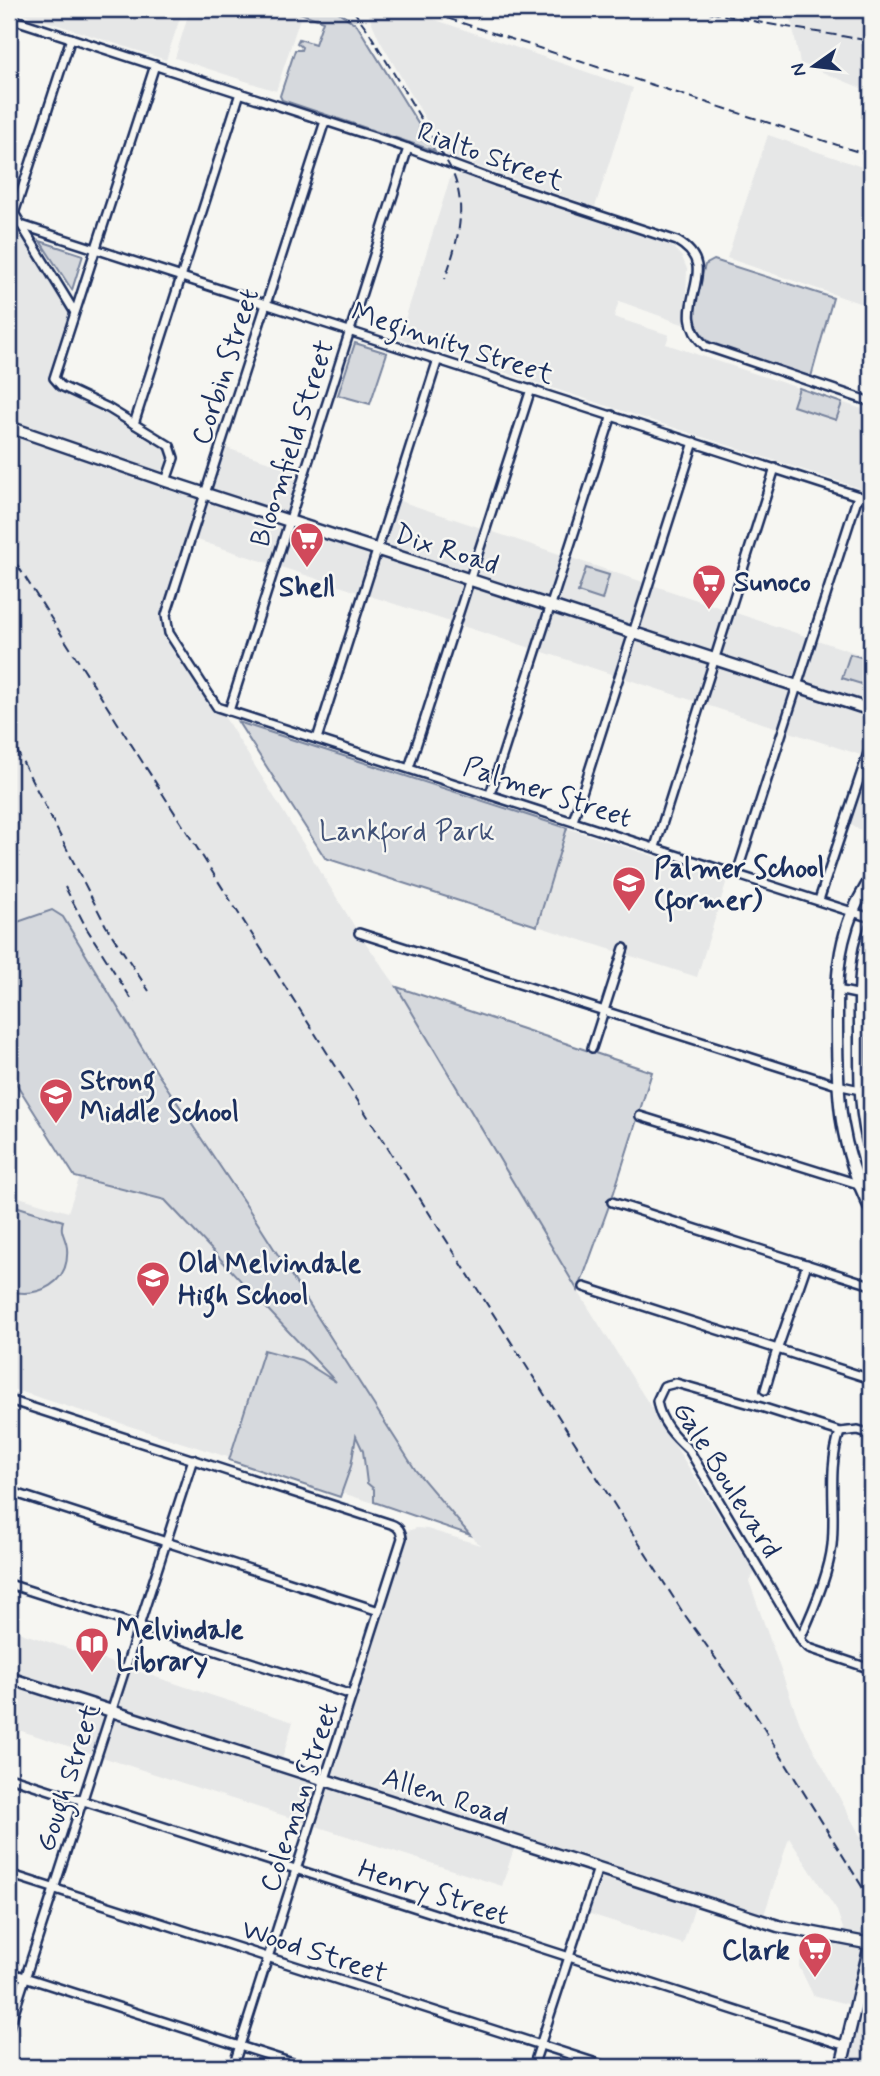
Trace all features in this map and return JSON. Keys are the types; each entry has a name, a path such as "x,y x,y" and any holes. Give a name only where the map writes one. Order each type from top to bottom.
{"main road":[{"name":"Dix Road","path":"9,427 205,494 871,710"},
{"path":"871,878 853,911 841,951 837,990 837,1085 840,1119 847,1153 871,1210"},
{"path":"871,927 862,956 860,994 860,1090 862,1114 871,1153"},
{"name":"Allen Road","path":"9,1678 778,1926 871,1943"},
{"path":"841,2067 871,1943"}],"street":[{"name":"Rialto Street","path":"9,18 408,148 496,181 677,241 689,249 697,263 697,282 689,315 694,333 705,346 871,402"},
{"path":"14,214 71,38"},
{"path":"155,65 54,377 65,389 94,401 172,449 174,458 166,481"},
{"path":"134,424 240,93"},
{"name":"Corbin Street","path":"229,711 217,707 169,633 166,615 325,121"},
{"name":"Bloomfield Street","path":"229,711 408,148"},
{"path":"9,205 74,312"},
{"name":"Meginnity Street","path":"21,225 871,500"},
{"path":"317,739 438,359"},
{"path":"409,768 531,389"},
{"path":"490,794 612,415"},
{"path":"573,821 694,442"},
{"path":"655,847 775,468"},
{"path":"737,873 858,496"},
{"name":"Palmer Street","path":"229,711 871,918"},
{"path":"819,900 871,744"},
{"path":"359,933 837,1085 860,1090"},
{"path":"592,1048 624,948"},
{"path":"837,990 871,997"},
{"path":"640,1116 871,1188"},
{"path":"612,1202 871,1285"},
{"path":"765,1390 807,1264"},
{"path":"584,1287 871,1379"},
{"name":"Gale Boulevard","path":"871,1434 858,1430 840,1432 676,1383 664,1386 657,1401 665,1423 689,1450 803,1643 809,1648 871,1669"},
{"path":"9,1400 193,1459"},
{"path":"801,1637 814,1609 832,1546 832,1471 840,1432"},
{"name":"Coleman Street","path":"193,1459 396,1526 402,1538 233,2067"},
{"name":"Gough Street","path":"9,2028 193,1459"},
{"path":"9,1491 379,1611"},
{"path":"9,1584 352,1695"},
{"name":"Henry Street","path":"9,1777 846,2046"},
{"path":"533,2067 598,1868"},
{"name":"Wood Street","path":"9,1874 609,2067"},
{"path":"9,1972 305,2067"}],"shaded area":[{"path":"9,9 183,9 166,60"},
{"path":"190,9 303,9 276,91 175,58"},
{"path":"366,9 404,9 633,88 595,207 447,156 379,39"},
{"path":"802,9 871,9 871,92 800,63 790,14"},
{"path":"768,135 871,170 871,307 727,258"},
{"path":"464,175 663,239 670,244 682,257 687,269 685,325 619,301 614,317 669,335 666,344 871,412 871,492 399,338 451,176"},
{"path":"9,205 74,311 56,382 167,443 174,454 166,480 205,493 220,446 304,473 288,520 377,549 394,499 871,658 871,835 845,822 867,757 191,538 165,621 358,932 397,987 578,1291 755,1573 749,1581 800,1724 871,1856 871,2067 841,2067 855,2006 813,1995 799,1966 808,1932 847,1940 837,1911 789,1838 762,1921 697,1900 683,1944 584,1912 598,1868 516,1842 502,1886 9,1727 9,1629 293,1722 280,1766 325,1780 401,1533 417,1528 427,1529 480,1545 441,1504 416,1471 248,1208 52,910 9,925"},
{"name":"Palmer School (former)","path":"567,828 727,880 697,977 537,926"},
{"name":"Old Melvindale High School","path":"9,1037 113,1186 253,1228 415,1516 9,1388 9,1194 68,1212 79,1179 75,1177 9,1072"}],"green space":[{"path":"302,9 334,9 357,25 435,151 282,100 280,96 295,50 301,50 302,47 297,43 299,39 315,44 323,21 300,13"},
{"path":"40,241 83,255 72,290"},
{"path":"714,260 833,298 811,377 714,345 704,337 698,328 694,308 705,265"},
{"path":"355,343 387,353 370,404 338,395"},
{"path":"799,388 842,403 836,420 793,406"},
{"path":"586,568 609,575 602,600 578,592"},
{"path":"850,654 871,660 871,687 842,678"},
{"name":"Lankford Park","path":"238,722 567,828 537,926 325,858"},
{"path":"52,910 63,917 158,1074 248,1208 416,1471 470,1535 374,1502 374,1489 367,1483 363,1451 356,1436 351,1466 340,1497 229,1460 264,1350 301,1360 336,1382 165,1200 75,1177 9,1072 9,925"},
{"path":"397,987 652,1072 614,1192 578,1291"},
{"path":"9,1204 63,1221 67,1260 58,1279 41,1290 20,1293 9,1291"}],"railway":[{"path":"352,9 367,29 456,181 460,223 445,279"},
{"path":"419,9 871,156"},
{"path":"694,9 871,41"},
{"path":"757,18 791,9"},
{"path":"9,552 682,1611 755,1714 871,1901"},
{"path":"9,735 106,926 149,991"},
{"path":"65,887 87,929 134,1003"}],"place":[{"name":"Shell","path":"307,569"},
{"name":"Sunoco","path":"709,611"},
{"name":"Palmer School (former)","path":"629,913"},
{"name":"Strong Middle School","path":"56,1125"},
{"name":"Old Melvindale High School","path":"153,1308"},
{"name":"Melvindale Library","path":"92,1674"},
{"name":"Clark","path":"815,1979"}]}
